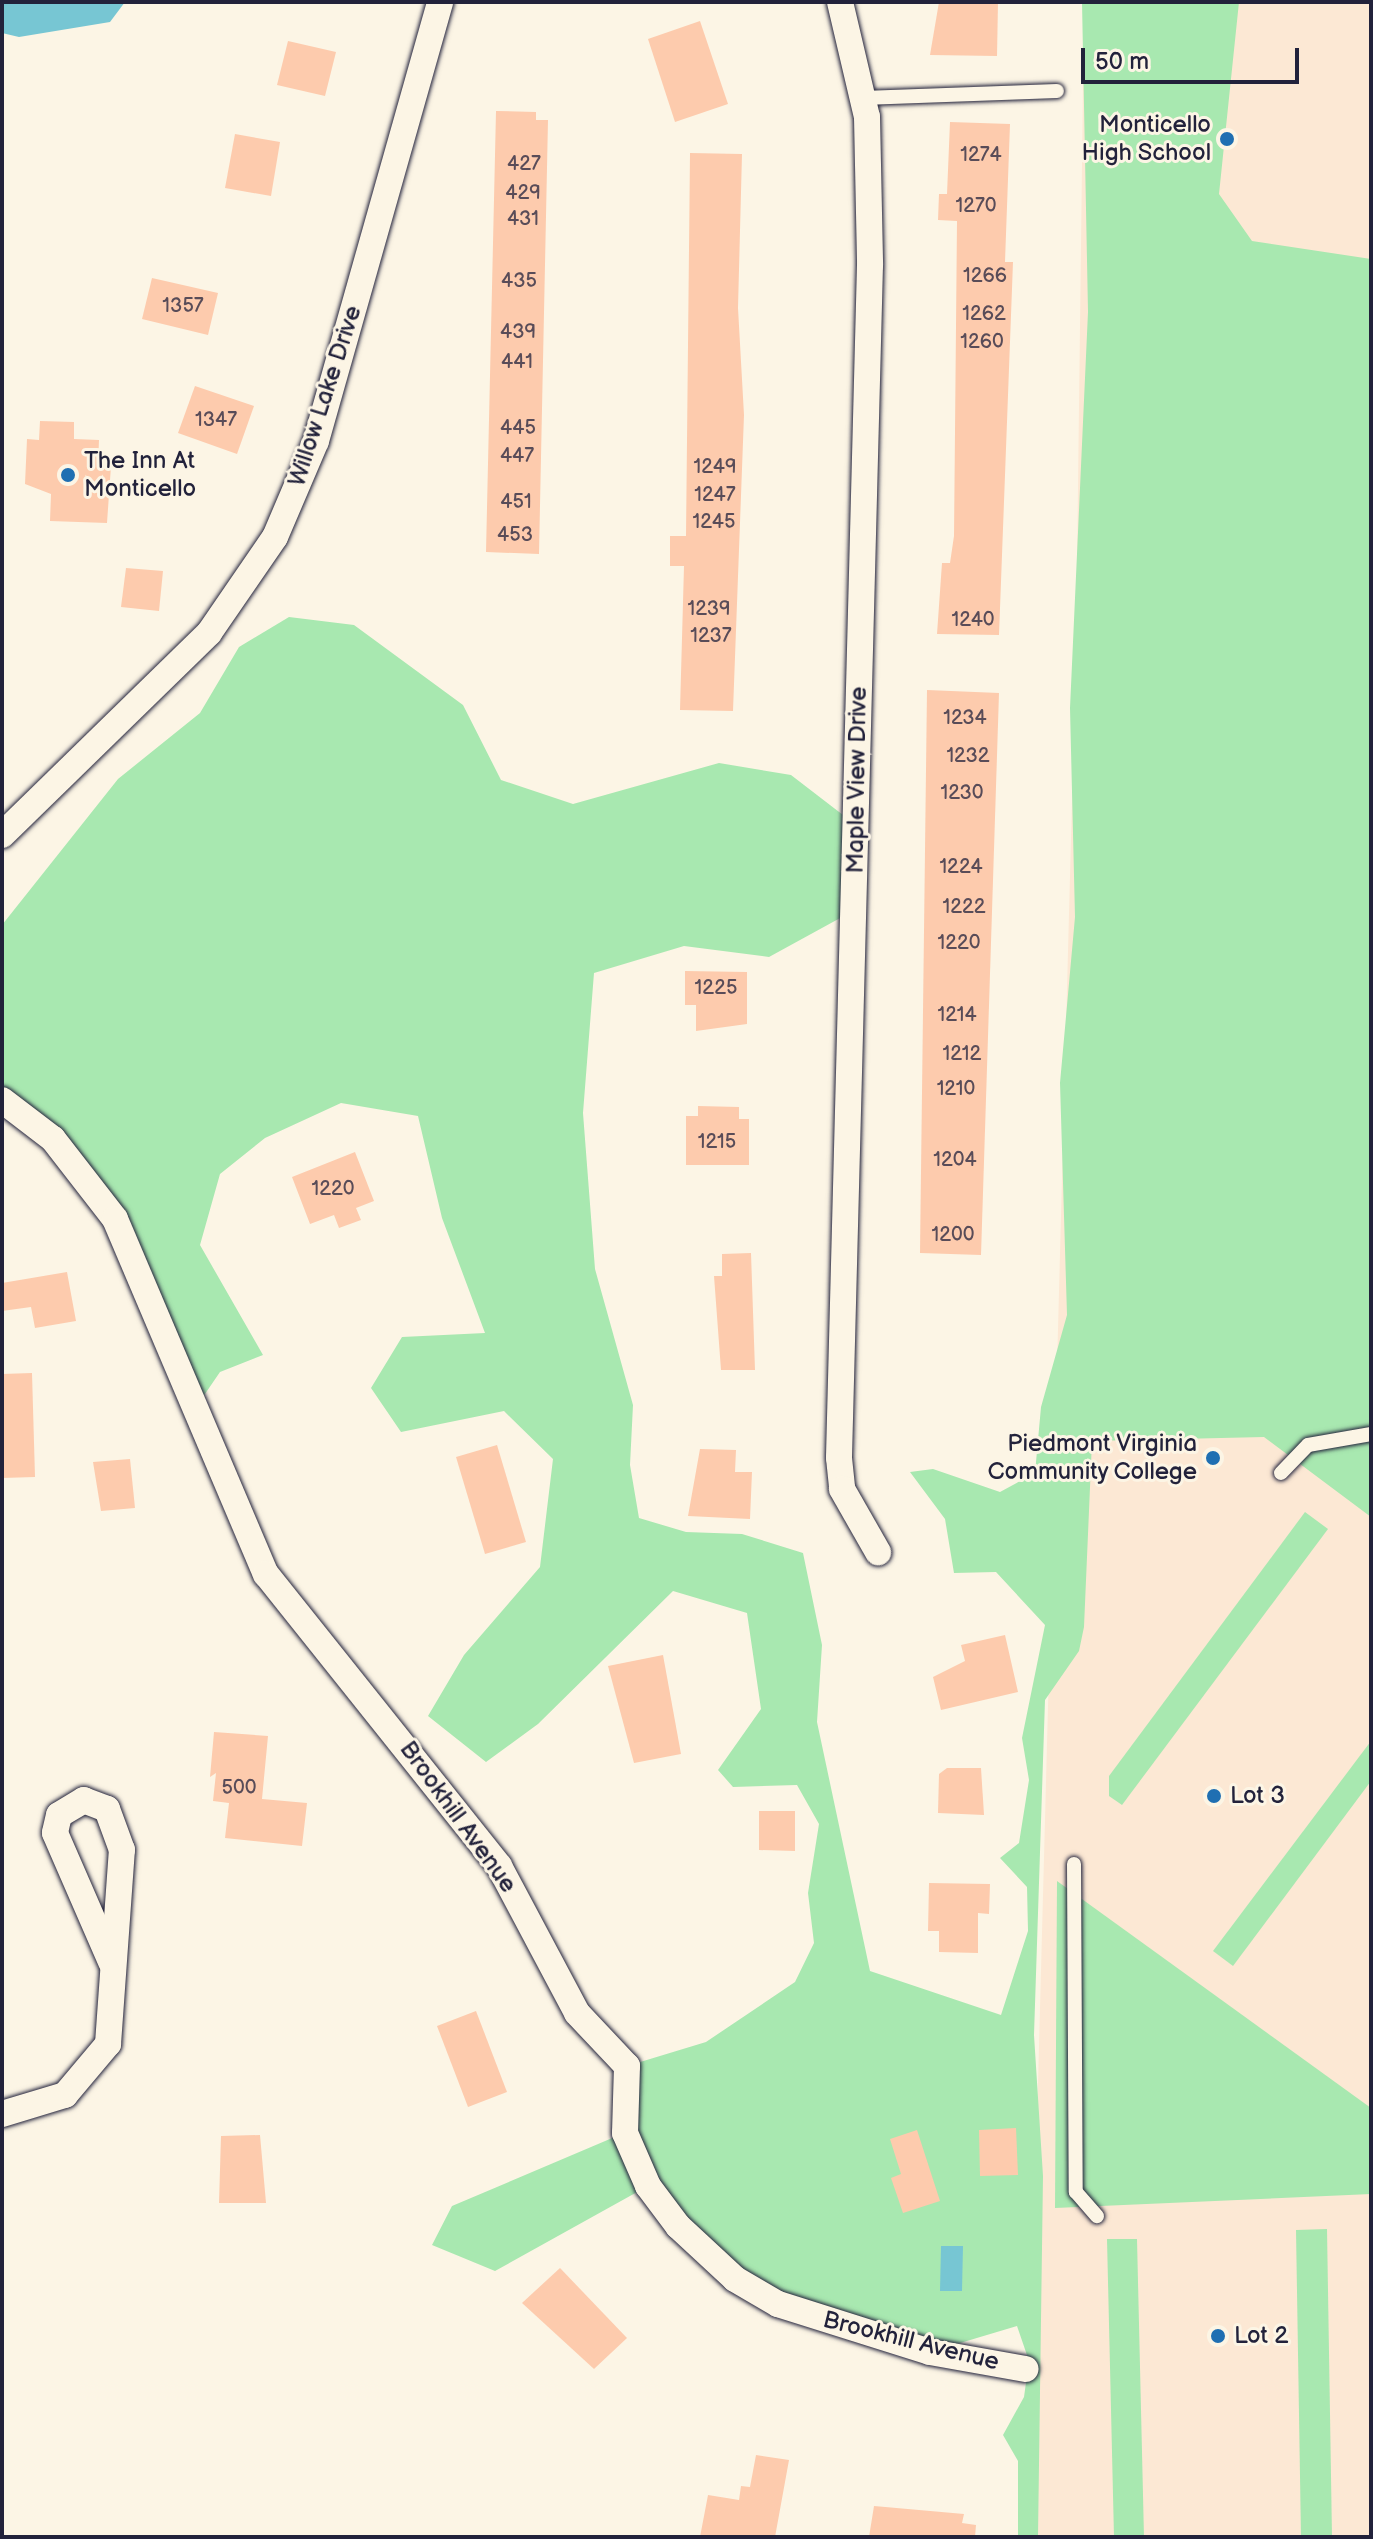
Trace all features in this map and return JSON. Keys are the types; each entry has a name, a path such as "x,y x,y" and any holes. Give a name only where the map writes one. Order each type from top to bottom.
{"street":[{"name":"Willow Lake Drive","path":"2,835 209,633 275,537 316,441 440,2"},
{"name":"Maple View Drive","path":"840,2 863,98 870,265 839,1458 842,1489 878,1552"},
{"name":"Brookhill Avenue","path":"2,1100 53,1139 115,1219 266,1574 499,1866 577,2013 627,2066 625,2133 648,2186 678,2226 735,2279 778,2304 930,2352 1025,2369"},
{"path":"2,2114 65,2095 96,2066 114,2020 111,1962 122,1850 107,1809 84,1800 59,1815 55,1833 111,1962"}],"lane":[{"path":"863,98 1057,91"},
{"path":"1281,1473 1308,1445 1371,1434"},
{"path":"1074,1864 1076,2192 1097,2216"}],"shaded area":[{"name":"Piedmont Virginia Community College","path":"1084,2 1371,2 1371,2537 1026,2537 1076,650"}],"green space":[{"path":"1082,2 1239,2 1219,194 1252,241 1371,259 1371,1517 1264,1437 1092,1441 1084,1627 1079,1651 1045,1700 1034,2035 1043,2176 1038,2537 1018,2537 1018,2461 1003,2435 1024,2397 1029,2361 1017,2326 930,2352 778,2304 648,2186 495,2271 432,2245 452,2206 624,2133 627,2066 706,2042 795,1982 814,1943 808,1893 819,1824 797,1785 733,1787 718,1770 761,1709 747,1613 673,1591 538,1724 486,1762 428,1716 464,1655 540,1567 553,1459 504,1411 401,1432 371,1388 402,1337 485,1333 442,1218 418,1116 341,1103 265,1138 220,1174 200,1245 263,1355 220,1372 194,1410 115,1219 2,1100 2,925 118,779 200,713 239,647 289,617 354,625 463,705 501,780 573,804 719,763 791,775 856,825 853,911 769,957 684,946 594,973 583,1113 595,1269 633,1405 630,1465 639,1518 686,1532 742,1534 803,1553 822,1645 817,1722 870,1971 1001,2015 1028,1931 1027,1887 1000,1858 1019,1843 1029,1780 1022,1738 1045,1625 996,1572 954,1573 945,1519 910,1472 933,1469 1000,1492 1035,1473 1041,1407 1067,1315 1060,1083 1075,917 1070,708 1088,312"},
{"path":"1305,1512 1328,1529 1122,1805 1109,1796 1109,1776"},
{"path":"1371,1741 1371,1781 1233,1966 1213,1951"},
{"path":"1057,1881 1371,2108 1371,2194 1055,2208"},
{"path":"1327,2229 1332,2537 1301,2537 1296,2230"},
{"path":"1107,2239 1137,2239 1144,2537 1114,2537"}],"water":[{"path":"2,2 125,2 110,22 19,37 2,33"},
{"path":"941,2246 963,2246 962,2291 940,2291"}],"building":[{"path":"939,2 998,2 997,56 930,55"},
{"path":"700,21 728,104 675,122 648,39"},
{"path":"288,41 336,52 325,96 277,85"},
{"path":"496,111 536,112 536,120 548,120 539,554 486,552"},
{"path":"950,122 1010,124 1005,262 1013,262 999,635 937,634 942,563 950,563 954,536 957,221 938,220 939,194 947,194"},
{"path":"235,134 280,142 271,196 225,188"},
{"path":"690,153 742,154 738,308 744,415 733,711 680,710 684,566 670,566 670,536 686,536"},
{"path":"152,278 218,293 208,335 142,319"},
{"path":"195,386 254,406 237,454 178,433"},
{"name":"The Inn At Monticello","path":"40,421 74,422 74,439 99,440 98,466 111,466 107,523 50,521 51,494 25,484 27,439 39,440"},
{"path":"126,568 163,571 159,611 121,607"},
{"path":"927,690 999,693 981,1255 920,1253"},
{"path":"685,971 747,972 747,1024 696,1031 696,1005 685,1005"},
{"path":"698,1106 739,1107 739,1119 749,1119 749,1165 686,1165 686,1116 698,1116"},
{"path":"355,1152 374,1201 356,1208 361,1220 339,1228 334,1215 310,1224 292,1177"},
{"path":"751,1253 755,1370 721,1370 714,1276 722,1276 722,1254"},
{"path":"67,1272 76,1321 35,1328 31,1307 2,1311 2,1283"},
{"path":"32,1373 35,1477 2,1478 2,1374"},
{"path":"497,1445 526,1542 485,1554 456,1457"},
{"path":"700,1449 736,1450 735,1472 752,1472 750,1519 688,1516"},
{"path":"130,1459 135,1508 101,1511 93,1462"},
{"path":"1005,1635 1018,1692 941,1710 933,1677 965,1661 961,1645"},
{"path":"663,1655 681,1754 634,1763 608,1666"},
{"path":"214,1732 268,1736 262,1799 307,1803 302,1846 225,1838 229,1803 213,1801 216,1773 210,1777"},
{"path":"947,1768 981,1768 984,1815 938,1813 939,1774"},
{"path":"759,1811 795,1811 795,1851 759,1850"},
{"path":"929,1883 990,1884 989,1914 978,1913 978,1953 939,1952 939,1931 928,1931"},
{"path":"476,2011 507,2092 468,2107 437,2026"},
{"path":"1016,2128 1018,2175 980,2176 979,2130"},
{"path":"917,2130 940,2201 903,2213 891,2178 901,2174 890,2139"},
{"path":"260,2135 266,2203 219,2203 221,2136"},
{"path":"560,2268 627,2338 594,2369 522,2303"},
{"path":"756,2455 789,2460 775,2537 700,2537 708,2495 739,2500 741,2486 750,2487"},
{"path":"874,2506 964,2514 962,2523 976,2525 975,2537 869,2537"}],"place":[{"name":"Monticello High School","path":"1227,139"},
{"name":"The Inn At Monticello","path":"68,475"},
{"name":"Piedmont Virginia Community College","path":"1213,1458"},
{"name":"Lot 3","path":"1214,1796"},
{"name":"Lot 2","path":"1218,2336"}]}
